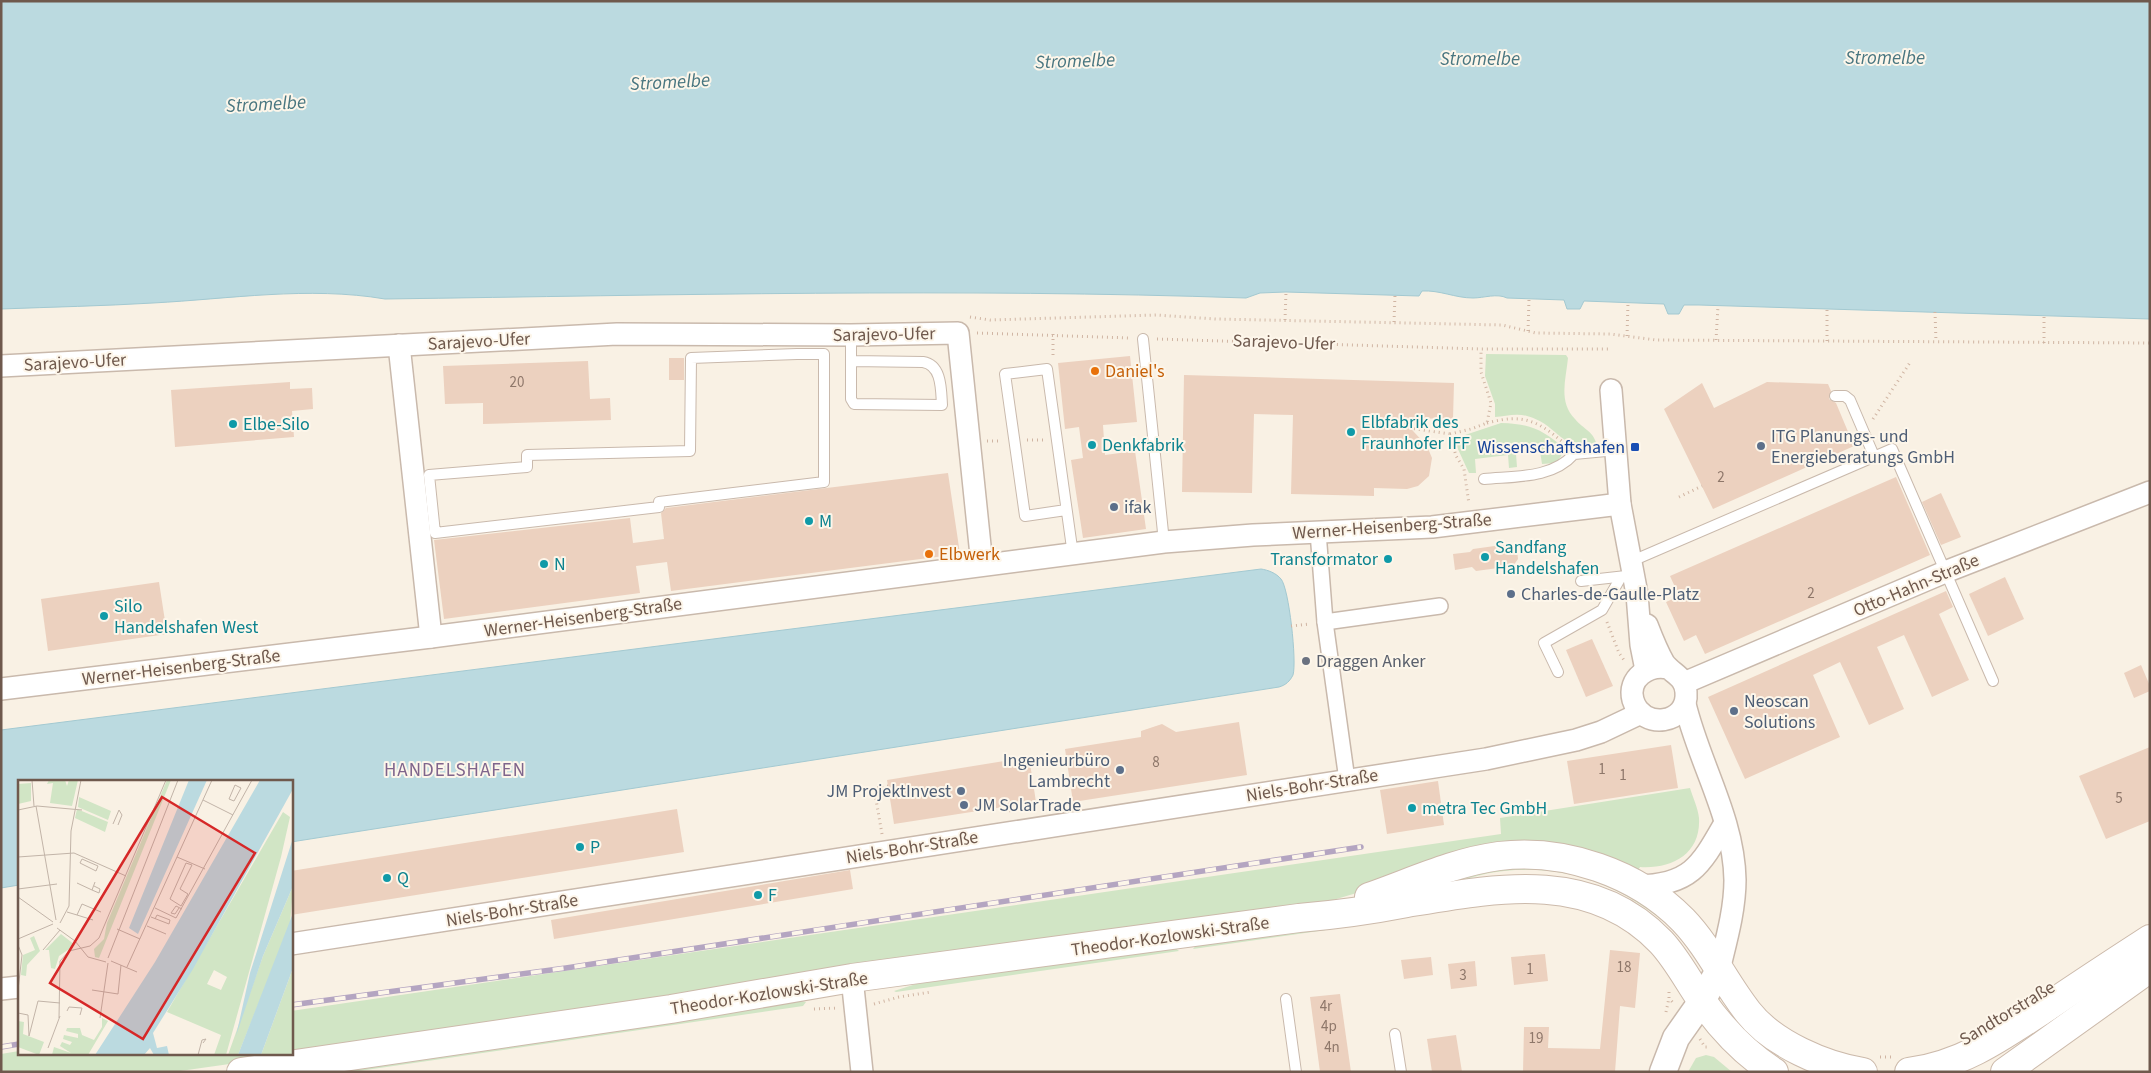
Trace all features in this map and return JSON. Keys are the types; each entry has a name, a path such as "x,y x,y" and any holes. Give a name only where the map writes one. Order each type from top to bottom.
{"main road":[{"name":"Theodor-Kozlowski-Straße","path":"1298,918 1358,901 1451,867 1501,856 1538,856 1571,860 1603,870 1638,886 1666,904 1683,920 1719,970"},
{"name":"Theodor-Kozlowski-Straße","path":"241,1072 671,1009 852,978 1298,918 1345,914 1498,889 1528,888 1563,891 1605,904 1632,918 1648,930 1672,955 1702,1000"},
{"name":"Sandtorstraße","path":"1903,1064 1939,1066 1970,1055 1987,1046 2150,939"},
{"path":"2005,1072 2150,968"},
{"path":"1719,970 1749,1014 1776,1036 1816,1059 1870,1064"},
{"path":"1702,1000 1733,1040 1774,1072"}],"street":[{"name":"Sarajevo-Ufer","path":"1,366 617,334 851,336 962,325 982,565"},
{"path":"399,345 431,637"},
{"path":"1611,390 1620,504 1641,645 1635,683 1637,706 1654,720 1668,720 1678,714 1684,693"},
{"name":"Otto-Hahn-Straße","path":"1684,693 1945,572 2150,492"},
{"name":"Werner-Heisenberg-Straße","path":"1,689 431,637 1164,542 1318,532 1394,530 1620,504"},
{"path":"1318,532 1320,622 1347,780"},
{"path":"1631,576 1653,641 1668,668"},
{"path":"1320,622 1440,606"},
{"path":"1637,666 1668,668 1678,674 1684,693 1691,730 1725,823 1732,851 1735,882 1729,925 1719,970 1702,1000 1676,1038 1663,1072"},
{"name":"Niels-Bohr-Straße","path":"292,944 1486,759 1533,750 1588,736 1637,706"},
{"path":"1668,720 1703,763"},
{"path":"1638,886 1664,884 1687,875 1709,852 1725,823"},
{"path":"852,978 862,1072"},
{"path":"1,989 18,987"}],"lane":[{"path":"851,336 851,361 851,399 855,404 942,405 939,378 930,363 851,361"},
{"path":"1143,339 1164,542"},
{"path":"824,354 824,482 659,502 659,507 435,533 429,475 527,467 527,455 690,451 691,358 824,354"},
{"path":"1066,510 1025,516 1005,374 1046,368 1073,555"},
{"path":"1835,396 1849,398 1874,456"},
{"path":"1581,582 1631,576 1874,456 1892,449 1994,681"},
{"path":"1484,480 1548,472 1563,465 1574,454 1617,450"},
{"path":"1558,672 1544,643 1602,610 1631,576"},
{"path":"1286,999 1296,1072"},
{"path":"1395,1034 1401,1072"}],"path":[{"path":"1285,320 1286,292"},
{"path":"1394,322 1395,296"},
{"path":"1528,331 1529,299"},
{"path":"1627,336 1628,302"},
{"path":"1716,340 1718,306"},
{"path":"1827,309 1827,341"},
{"path":"1935,312 1936,342"},
{"path":"962,325 990,320 1156,315 1216,319 1502,325 1528,331 1627,336 1656,340 2150,343"},
{"path":"2044,315 2044,343"},
{"name":"Sarajevo-Ufer","path":"962,325 1053,334 1143,339 1481,349 1611,349"},
{"path":"1046,368 1053,360 1053,334"},
{"path":"1481,349 1480,372 1491,403 1487,423"},
{"path":"1864,433 1911,362"},
{"path":"1409,428 1450,434 1487,423 1518,418 1532,421 1552,434 1574,454"},
{"path":"1450,434 1456,456 1464,469 1471,522"},
{"path":"1679,497 1702,486"},
{"path":"1602,610 1619,653 1637,666"},
{"path":"1291,626 1320,622"},
{"path":"884,852 874,788 888,786"},
{"path":"1010,806 1011,814"},
{"path":"1870,1064 1903,1064"}],"green space":[{"path":"1486,354 1566,355 1568,358 1564,390 1566,405 1578,423 1594,437 1597,446 1585,447 1575,445 1546,425 1527,416 1495,417 1495,404 1485,376"},
{"path":"1501,423 1536,429 1566,449 1556,463 1542,464 1540,451 1516,454 1517,467 1509,468 1508,455 1475,459 1476,473 1469,473 1457,447 1456,438"},
{"path":"1690,788 1699,818 1698,831 1690,850 1673,862 1652,867 1640,867 1636,874 1587,854 1370,889 1323,903 1078,937 1036,939 831,968 489,1027 292,1055 292,1011 1501,834 1500,818"},
{"path":"1518,867 1566,870 1617,887 1673,924 1670,927 1633,900 1613,889 1572,875 1550,871 1504,871 1481,875 1444,886 1442,882 1467,873"},
{"path":"1342,922 1347,927 1193,949 1198,943"},
{"path":"1174,947 1179,951 894,991 916,984"},
{"path":"801,1001 806,1002 803,1006 352,1072 320,1072"},
{"path":"18,1051 18,1056 285,1056 173,1072 1,1072 1,1054"},
{"path":"1706,1055 1714,1057 1732,1072 1688,1072 1696,1058"}],"water":[{"name":"Stromelbe","path":"1,1 2150,1 2150,319 1699,305 1684,305 1679,314 1668,314 1664,304 1584,301 1580,309 1567,309 1564,300 1507,298 1499,296 1466,298 1429,291 1422,291 1419,296 1286,292 1260,293 1246,298 1031,293 923,293 385,299 356,295 298,293 134,304 1,309"},
{"path":"1261,569 1272,572 1281,579 1287,596 1292,626 1293,675 1288,682 1279,687 292,842 292,780 18,780 18,885 1,888 1,730"}],"building":[{"name":"Denkfabrik","path":"1130,356 1137,422 1103,425 1105,455 1135,451 1146,529 1083,538 1071,460 1083,458 1079,427 1065,429 1058,363"},
{"path":"669,358 684,358 684,380 669,380"},
{"path":"588,361 590,399 610,398 611,420 483,424 483,403 445,404 443,366"},
{"name":"Elbfabrik des Fraunhofer IFF","path":"1184,375 1454,383 1453,419 1401,418 1427,446 1432,458 1429,476 1418,486 1407,489 1374,488 1374,496 1291,494 1293,415 1254,414 1252,493 1182,492"},
{"name":"Elbe-Silo","path":"290,382 290,389 312,388 313,409 292,411 294,437 175,447 171,390"},
{"path":"1767,382 1828,384 1831,391 1829,399 1836,403 1854,446 1713,509 1664,409 1702,383 1714,408"},
{"path":"948,473 960,554 671,591 667,562 636,566 640,593 444,619 434,540 630,518 633,543 664,539 661,513 666,508"},
{"path":"1896,477 1930,555 1705,654 1696,635 1684,641 1666,602 1679,596 1670,576"},
{"path":"1941,493 1961,537 1941,545 1922,502"},
{"name":"Sandfang Handelshafen","path":"1509,544 1517,549 1518,559 1513,566 1476,571 1472,567 1455,570 1453,554"},
{"path":"2005,577 2024,619 1988,636 1969,594"},
{"name":"Silo Handelshafen West","path":"159,582 167,634 48,651 41,599"},
{"path":"1946,591 1953,607 1939,614 1969,680 1932,697 1904,635 1877,647 1904,709 1869,725 1840,662 1813,675 1840,737 1745,779 1708,697"},
{"path":"1592,639 1613,686 1586,697 1566,650"},
{"path":"2141,665 2150,686 2150,691 2134,698 2124,673"},
{"path":"1239,722 1247,775 1073,802 1065,749 1141,737 1141,731 1162,724 1176,732"},
{"path":"1671,745 1678,788 1574,804 1567,761"},
{"path":"2150,747 2150,821 2106,839 2079,776"},
{"path":"1029,757 1036,802 894,824 887,780"},
{"name":"metra Tec GmbH","path":"1438,781 1444,825 1387,834 1380,790"},
{"path":"677,809 684,852 292,915 292,871"},
{"name":"F","path":"850,870 853,889 554,939 551,920"},
{"path":"1610,950 1640,953 1635,1008 1620,1006 1615,1072 1523,1072 1524,1027 1549,1027 1548,1048 1600,1049"},
{"path":"1545,954 1548,981 1514,985 1511,957"},
{"path":"1431,957 1433,975 1404,979 1401,960"},
{"path":"1475,961 1477,986 1451,989 1448,964"},
{"path":"1340,994 1351,1072 1320,1072 1310,997"},
{"path":"1456,1035 1462,1072 1432,1072 1427,1039"}],"railway":[{"path":"292,1005 566,968 1361,847"},
{"path":"1,1047 18,1044"}],"place":[{"name":"Daniel's","path":"1095,371"},
{"name":"Elbe-Silo","path":"233,424"},
{"name":"Elbfabrik des Fraunhofer IFF","path":"1351,432"},
{"name":"Denkfabrik","path":"1092,445"},
{"name":"ITG Planungs- und Energieberatungs GmbH","path":"1761,446"},
{"name":"Wissenschaftshafen","path":"1635,447"},
{"name":"ifak","path":"1114,507"},
{"name":"M","path":"809,521"},
{"name":"Elbwerk","path":"929,554"},
{"name":"Sandfang Handelshafen","path":"1485,557"},
{"name":"Transformator","path":"1388,559"},
{"name":"N","path":"544,564"},
{"name":"Charles-de-Gaulle-Platz","path":"1511,594"},
{"name":"Silo Handelshafen West","path":"104,616"},
{"name":"Draggen Anker","path":"1306,661"},
{"name":"Neoscan Solutions","path":"1734,711"},
{"name":"Ingenieurbüro Lambrecht","path":"1120,770"},
{"name":"JM ProjektInvest","path":"961,791"},
{"name":"JM SolarTrade","path":"964,805"},
{"name":"metra Tec GmbH","path":"1412,808"},
{"name":"P","path":"580,847"},
{"name":"Q","path":"387,878"},
{"name":"F","path":"758,895"}],"district":[{"name":"HANDELSHAFEN","path":"455,769"}]}
